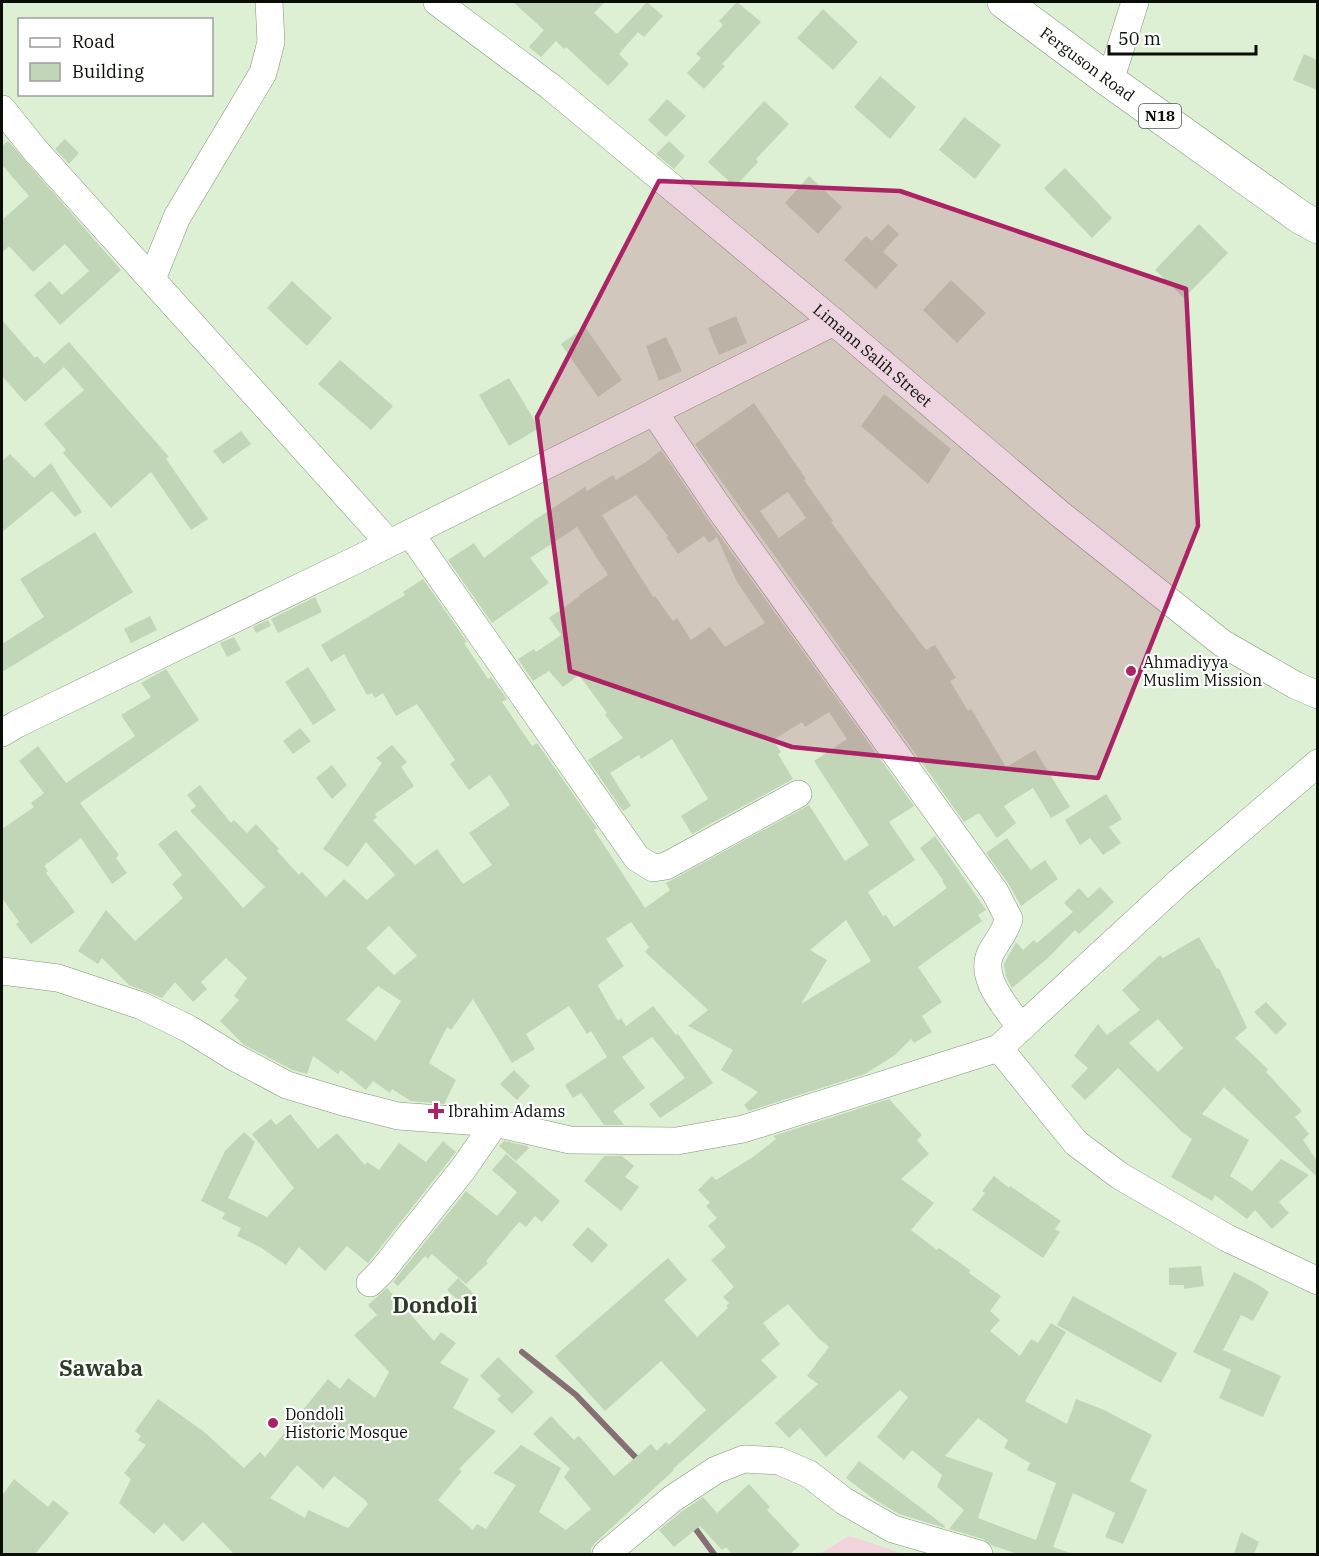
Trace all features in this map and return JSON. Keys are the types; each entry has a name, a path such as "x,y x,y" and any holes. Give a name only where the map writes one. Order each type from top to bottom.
{"highway":[{"name":"Ferguson Road","path":"1004,2 1110,81 1317,228"}],"street":[{"path":"152,279 177,218 263,73 271,42 269,2"},
{"name":"Limann Salih Street","path":"436,2 551,87 834,322 1060,514 1222,643 1295,685 1317,694"},
{"path":"1110,81 1135,2"},
{"path":"2,109 152,279 400,538 637,858 653,868 666,866 798,794"},
{"path":"2,734 17,724 400,538 834,322"},
{"path":"654,411 724,515 995,892 1009,919 1005,931 991,953 987,967 990,981 1021,1028"},
{"path":"2,971 58,978 142,1006 189,1029 234,1057 287,1085 398,1116 495,1123 570,1140 677,1141 743,1130 999,1048 1179,882 1317,763"},
{"path":"999,1048 1076,1143 1120,1176 1227,1238 1317,1281"},
{"path":"370,1283 463,1169 495,1123"},
{"path":"606,1554 672,1499 716,1470 744,1459 779,1461 809,1474 843,1501 893,1529 979,1554"}],"highlighted area":[{"path":"659,181 900,191 1186,289 1198,526 1098,778 792,747 570,671 537,417"}],"shaded area":[{"path":"849,1536 904,1554 819,1554"}],"building":[{"path":"513,2 605,2 594,13 617,34 647,2 663,16 644,37 638,32 619,54 629,64 608,86 566,47 564,49 556,41 541,57 529,47 544,30"},
{"path":"737,2 761,22 722,64 725,66 704,89 687,73 701,58 696,54 723,25 719,21"},
{"path":"823,9 858,42 833,70 797,38"},
{"path":"1304,54 1317,60 1317,90 1293,80"},
{"path":"880,76 916,107 890,139 854,107"},
{"path":"667,99 686,116 666,137 648,120"},
{"path":"764,101 789,124 756,159 758,162 735,187 708,162"},
{"path":"964,117 1001,145 975,179 939,150"},
{"path":"65,139 79,153 69,164 55,149"},
{"path":"8,141 121,270 60,325 34,295 50,281 62,295 89,271 65,244 33,272 9,246 2,253 2,220 29,196 2,165 2,146"},
{"path":"669,141 685,156 674,169 656,154"},
{"path":"1065,168 1112,218 1092,238 1044,188"},
{"path":"809,176 842,207 818,234 785,203"},
{"path":"888,224 899,234 883,252 898,265 876,289 844,260 866,236 872,241"},
{"path":"1199,224 1228,253 1184,298 1155,270"},
{"path":"951,280 986,313 957,343 923,310"},
{"path":"292,281 332,318 307,346 267,308"},
{"path":"736,316 747,343 719,355 708,328"},
{"path":"2,320 35,358 37,356 44,364 69,342 169,457 166,459 208,519 191,530 151,472 111,508 63,453 66,450 44,424 84,390 64,367 25,402 2,376"},
{"path":"585,327 622,380 598,397 561,344"},
{"path":"666,337 682,371 659,381 646,346"},
{"path":"340,360 393,406 371,430 318,384"},
{"path":"509,378 539,428 509,446 479,395"},
{"path":"884,394 951,449 928,484 861,426"},
{"path":"754,403 806,479 804,480 833,521 831,522 872,578 926,650 935,645 956,678 950,681 968,711 971,709 1006,767 1035,750 1070,807 1051,818 1033,788 1004,806 1016,823 997,838 979,813 964,822 695,444","holes":["788,492 806,518 779,538 760,511"]},
{"path":"241,431 251,444 223,464 213,451"},
{"path":"661,450 704,514 914,806 889,822 915,860 868,892 883,916 886,915 894,927 947,888 920,848 935,836 986,910 978,915 982,921 918,967 942,1002 922,1016 932,1032 914,1043 911,1039 895,1055 865,1074 749,1111 744,1105 758,1092 721,1070 733,1050 688,1026 708,1010 645,952 649,947 631,922 606,939 624,966 598,986 618,1021 621,1018 626,1026 653,1006 676,1035 678,1034 713,1083 660,1118 649,1104 685,1078 652,1037 622,1057 645,1088 613,1111 624,1125 604,1125 581,1093 573,1098 565,1085 607,1057 591,1031 587,1034 569,1006 526,1034 535,1049 512,1063 473,999 451,1030 447,1027 429,1063 456,1080 444,1104 411,1101 392,1089 390,1093 373,1081 366,1090 341,1070 338,1074 313,1056 307,1074 293,1070 244,1045 220,1021 239,1000 234,996 247,978 226,958 201,982 207,989 193,1002 175,982 162,998 129,985 102,958 98,964 78,951 106,910 135,941 183,898 172,884 182,875 158,844 176,830 243,908 265,887 190,811 196,806 187,795 200,785 231,823 234,820 247,833 256,824 299,875 302,872 326,897 344,879 367,900 395,875 366,842 348,867 323,849 382,763 376,758 392,745 407,762 401,767 414,786 375,814 377,817 373,820 415,865 437,849 463,884 492,865 469,833 510,805 490,775 469,790 450,764 455,760 417,704 396,716 383,693 375,698 372,693 367,695 344,654 331,662 321,645 405,595 403,592 423,579 467,642 464,643 488,679 491,677 507,699 502,702 532,746 537,743 597,828 594,830 645,908 670,890 666,883 809,805 845,861 869,845 814,761 847,739 829,712 805,727 802,722 773,740 781,752 778,754 793,779 692,834 681,816 708,799 672,739 641,759 639,755 610,773 631,806 623,811 588,760 623,738 605,715 607,713 579,675 563,687 549,671 533,681 518,659 534,649 536,652 561,635 549,618 608,575 577,527 530,558 549,583 492,623 448,560 474,543 484,558 533,521 585,487 587,491 613,475 616,480","holes":["636,495 668,536 666,537 678,554 704,536 709,543 717,537 737,582 765,623 725,647 710,627 691,640 677,618 673,621 655,596 653,597 602,515","846,920 871,961 801,1004 827,960 810,950","389,926 417,956 394,975 366,948","378,986 401,1001 376,1041 346,1020"]},
{"path":"10,454 34,478 51,463 82,512 75,517 52,491 2,532 2,461"},
{"path":"95,532 133,592 2,672 2,644 44,617 20,579"},
{"path":"315,597 322,612 278,633 271,619"},
{"path":"150,616 157,630 131,643 124,629"},
{"path":"268,620 271,626 256,633 253,627"},
{"path":"234,637 241,650 227,657 220,643"},
{"path":"308,667 336,710 313,725 285,682"},
{"path":"166,669 199,720 80,803 119,855 116,858 127,873 112,884 81,838 44,866 48,871 46,873 75,912 31,944 16,924 19,922 2,898 2,829 34,807 31,803 44,793 19,761 38,746 66,783 135,736 121,715 151,697 141,683"},
{"path":"300,728 311,741 293,754 283,741"},
{"path":"332,765 347,785 332,799 316,778"},
{"path":"1106,794 1122,819 1109,827 1121,843 1103,855 1090,838 1080,845 1065,820"},
{"path":"1007,838 1031,870 1045,860 1058,879 1021,906 1008,883 986,853"},
{"path":"1100,887 1114,902 1079,934 1075,930 1049,957 1012,988 1006,977 1004,964 1016,942 1023,950 1034,940 1037,943 1073,912 1064,903 1079,888 1088,898"},
{"path":"1199,937 1217,969 1219,968 1247,1028 1235,1038 1268,1069 1266,1072 1302,1111 1295,1117 1309,1134 1303,1140 1317,1161 1317,1177 1224,1087 1202,1114 1249,1140 1230,1176 1252,1191 1281,1159 1309,1175 1279,1202 1289,1213 1272,1229 1255,1210 1247,1219 1215,1195 1212,1201 1171,1177 1192,1139 1182,1132 1118,1068 1085,1100 1071,1086 1088,1068 1074,1056 1098,1024 1107,1035 1140,1010 1122,990 1160,955 1163,958","holes":["1158,1019 1183,1048 1158,1072 1129,1043"]},
{"path":"1266,1002 1287,1024 1276,1035 1254,1012"},
{"path":"514,1070 530,1086 517,1100 500,1084"},
{"path":"889,1099 922,1135 917,1140 929,1154 901,1179 934,1203 911,1230 937,1250 939,1248 970,1270 969,1273 1001,1296 990,1311 1000,1320 990,1331 1020,1356 1031,1339 1038,1343 1051,1323 1066,1332 1025,1401 1067,1424 1076,1399 1104,1410 1152,1435 1130,1481 1147,1490 1123,1544 1105,1537 1115,1513 1073,1493 1053,1547 1070,1554 1018,1554 991,1545 983,1539 949,1529 964,1510 937,1487 942,1475 912,1450 904,1460 877,1437 908,1397 900,1390 826,1457 800,1428 789,1438 775,1423 818,1384 807,1376 829,1347 788,1304 763,1323 780,1344 761,1360 777,1377 673,1469 596,1542 591,1548 591,1554 234,1554 203,1522 183,1542 164,1523 154,1534 119,1503 131,1479 124,1473 146,1445 138,1440 141,1436 135,1431 158,1399 203,1431 244,1468 260,1452 265,1457 328,1379 340,1389 348,1378 375,1398 389,1372 354,1335 377,1315 368,1305 387,1288 434,1341 441,1332 456,1343 440,1363 469,1379 453,1408 496,1431 459,1469 462,1471 438,1500 473,1530 477,1524 486,1529 516,1485 493,1473 521,1445 561,1468 539,1512 566,1530 591,1509 564,1477 570,1469 533,1434 551,1416 574,1440 579,1436 614,1476 651,1444 657,1451 666,1442 669,1445 706,1410 661,1361 605,1411 555,1356 668,1258 687,1280 664,1300 697,1337 728,1308 726,1306 729,1303 723,1297 734,1287 711,1260 726,1247 708,1226 717,1218 706,1206 710,1203 698,1190 712,1176 716,1180 753,1157 776,1139 773,1136","holes":["978,1418 1008,1440 1004,1448 1030,1463 1027,1470 1056,1483 1036,1540 978,1518 993,1473 945,1456","297,1465 323,1489 334,1476 365,1500 368,1504 348,1528 308,1510 305,1518 270,1498"]},
{"path":"290,1114 318,1149 337,1133 365,1165 367,1162 379,1170 399,1143 426,1162 443,1141 456,1152 368,1263 347,1246 325,1271 299,1247 286,1265 260,1247 237,1236 241,1228 222,1219 225,1213 201,1201 225,1151 244,1132 255,1142 228,1198 267,1217 294,1188 252,1134 271,1119 276,1125"},
{"path":"504,1141 529,1148 516,1161 499,1146"},
{"path":"506,1154 560,1201 542,1222 535,1216 526,1227 519,1222 486,1261 488,1263 466,1284 432,1254 428,1259 425,1256 398,1286 393,1282 466,1191 497,1216 517,1192 492,1170"},
{"path":"604,1156 622,1156 634,1166 625,1177 639,1187 621,1211 584,1181"},
{"path":"994,1176 1061,1221 1055,1229 1060,1232 1043,1258 972,1210 985,1193 982,1191"},
{"path":"588,1227 608,1245 592,1263 572,1245"},
{"path":"1201,1266 1204,1286 1184,1289 1184,1285 1169,1285 1169,1268"},
{"path":"1234,1272 1269,1292 1253,1321 1241,1315 1223,1350 1281,1376 1263,1417 1219,1398 1231,1370 1193,1352"},
{"path":"458,1278 479,1299 468,1310 447,1290"},
{"path":"1073,1296 1177,1353 1161,1383 1057,1325"},
{"path":"498,1357 534,1392 512,1414 497,1399 501,1396 480,1376"},
{"path":"859,1461 945,1528 899,1514 875,1500 846,1478"},
{"path":"14,1479 48,1507 53,1500 69,1513 35,1554 2,1554 2,1496"},
{"path":"749,1484 770,1507 767,1510 800,1545 790,1554 732,1554 726,1547 722,1550 700,1526 674,1547 659,1530 703,1497 717,1513"},
{"path":"1241,1532 1259,1542 1254,1554 1234,1554"}],"waterway":[{"path":"522,1352 576,1395 640,1462"},
{"path":"692,1524 714,1554"}],"place":[{"name":"Ahmadiyya Muslim Mission","path":"1131,671"},
{"name":"Ibrahim Adams","path":"436,1111"},
{"name":"Dondoli Historic Mosque","path":"273,1423"}],"district":[{"name":"Dondoli","path":"435,1305"},
{"name":"Sawaba","path":"101,1368"}]}
